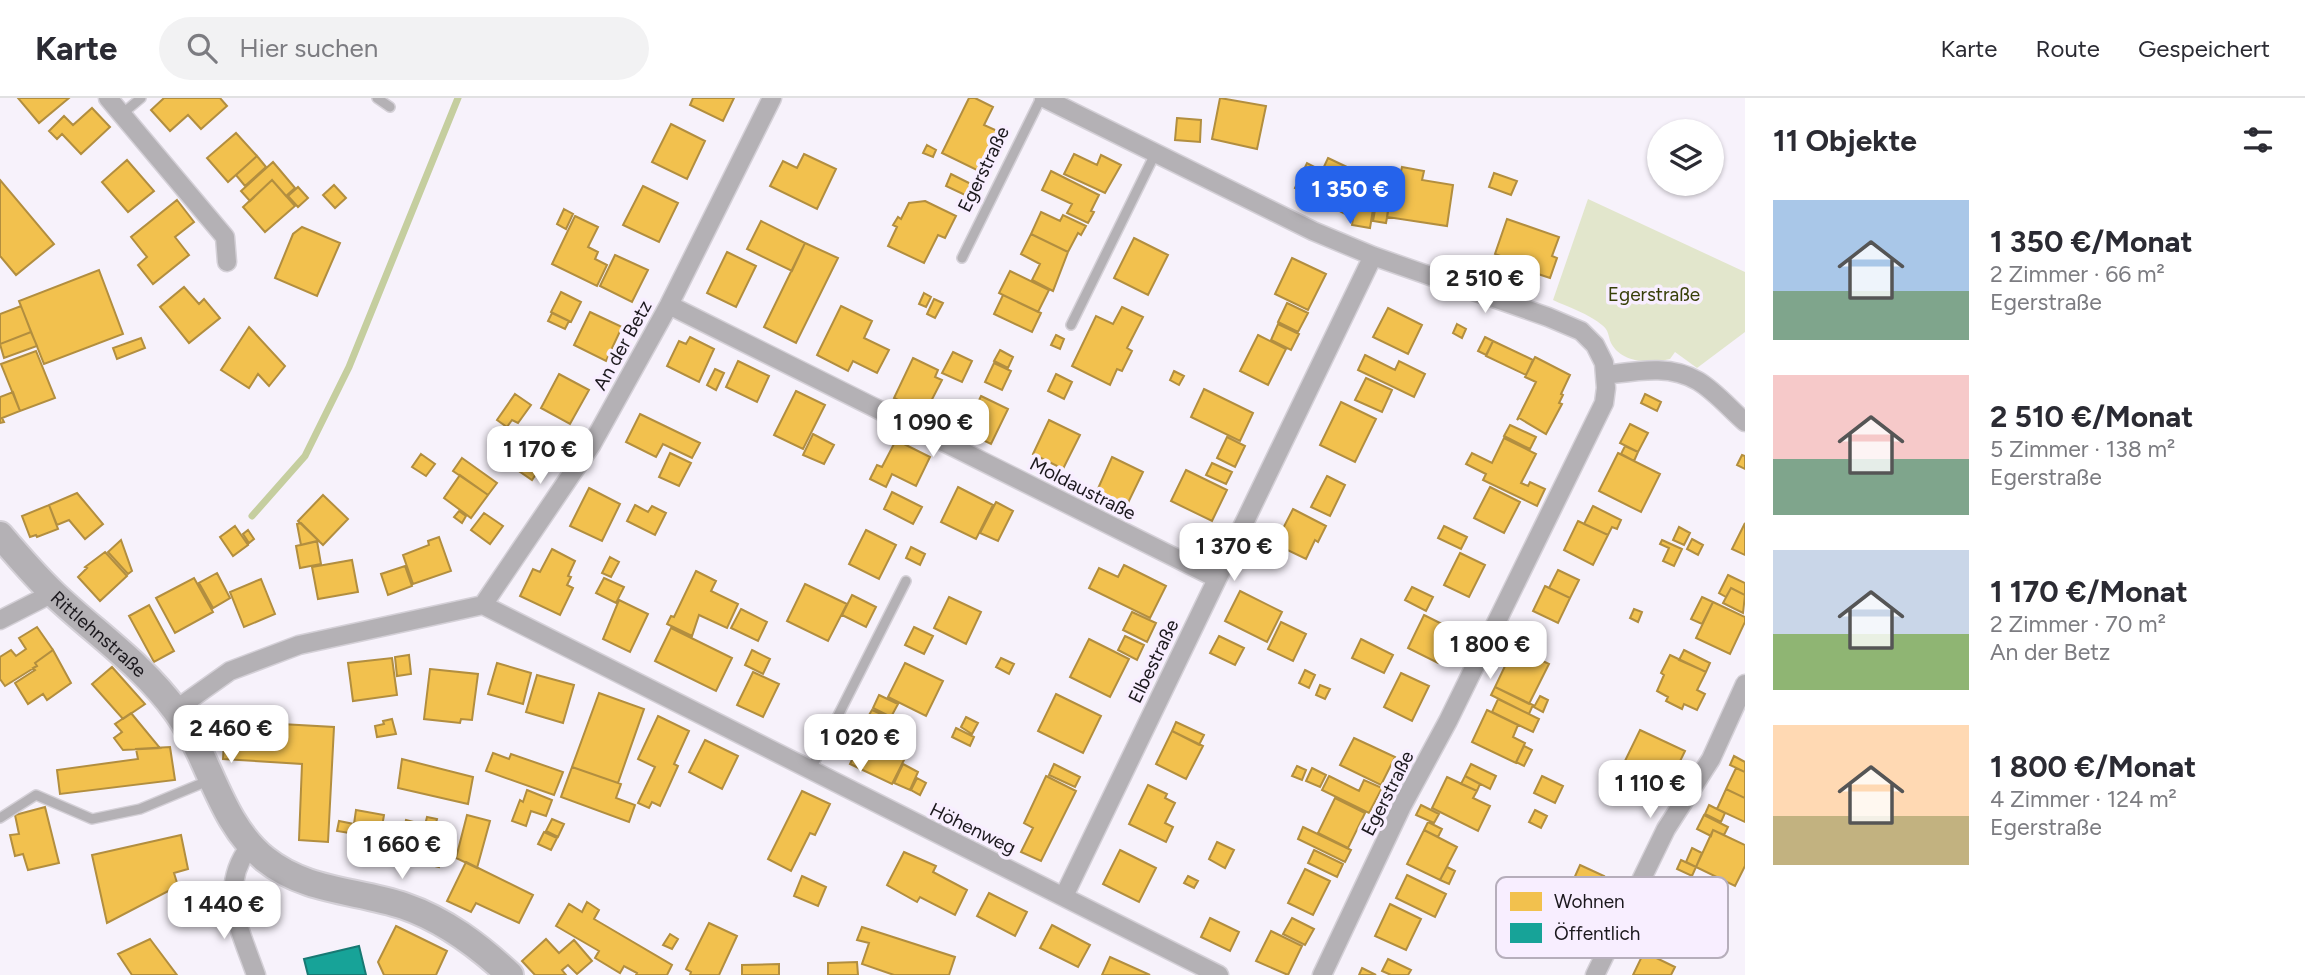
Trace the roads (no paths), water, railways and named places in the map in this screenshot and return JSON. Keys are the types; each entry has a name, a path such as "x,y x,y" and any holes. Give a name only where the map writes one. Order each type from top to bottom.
{"street":[{"path":"108,98 225,237 227,262"},
{"name":"An der Betz","path":"483,605 592,444 668,305 772,98"},
{"name":"Egerstraße","path":"1042,98 1313,231 1373,256 1581,331 1602,356 1605,375 1604,403 1448,721 1402,806 1322,975"},
{"name":"Elbestraße","path":"1064,896 1373,256"},
{"name":"Moldaustraße","path":"668,305 1216,578"},
{"path":"1605,375 1646,369 1675,371 1699,381 1745,422"},
{"name":"Rittlehnstraße","path":"0,535 53,593 152,682 175,710 193,738 235,825 250,846 298,879 319,887 402,905 419,912 468,939 510,975"},
{"path":"0,620 53,593"},
{"path":"175,710 230,671 299,645 483,605"},
{"name":"Höhenweg","path":"483,605 1219,975"},
{"path":"1643,877 1666,829 1711,759 1745,684"},
{"path":"250,846 234,874 232,892 234,910 256,975"},
{"path":"1595,975 1603,958"}],"lane":[{"path":"122,114 141,98"},
{"path":"377,98 390,107"},
{"name":"Egerstraße","path":"962,258 1042,98"},
{"path":"1071,326 1154,154"},
{"path":"810,771 905,581"},
{"path":"0,818 36,795 92,819 140,810 212,779"}],"waterway":[{"path":"252,516 305,456 349,367 458,98"}]}
